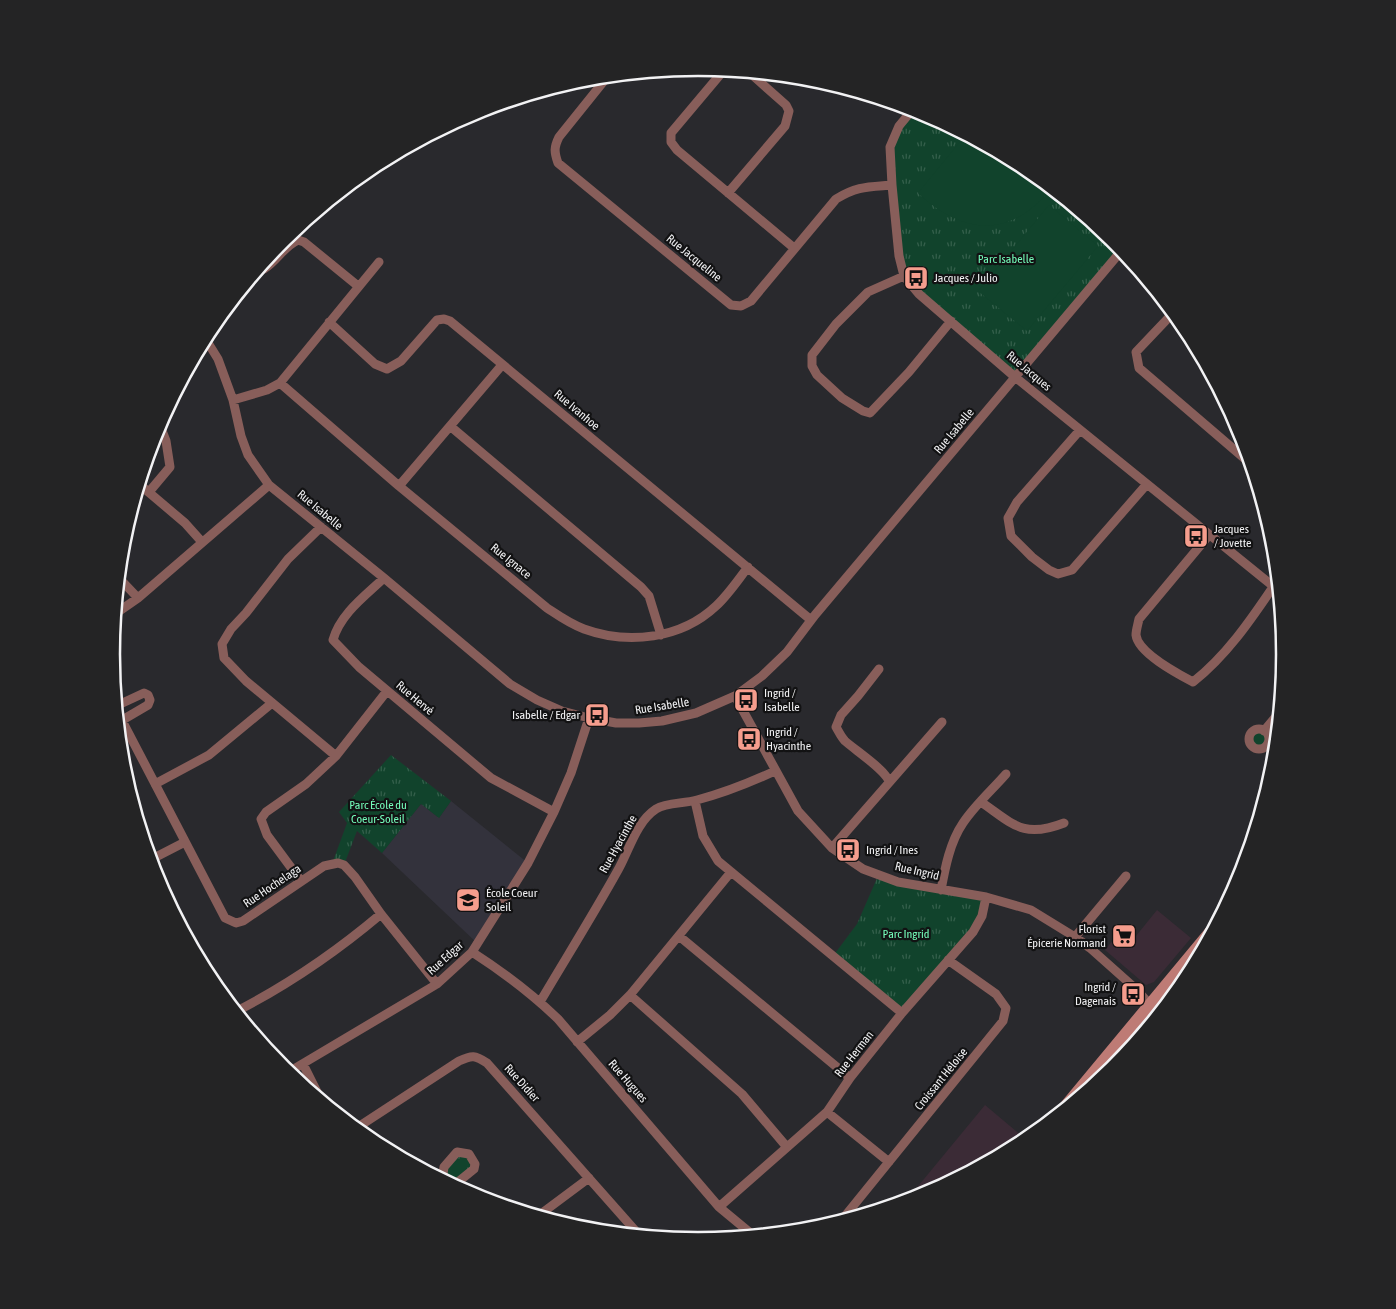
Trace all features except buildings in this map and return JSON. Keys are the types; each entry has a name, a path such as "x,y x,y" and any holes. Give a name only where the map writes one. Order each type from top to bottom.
{"main road":[{"path":"1104,1066 1143,1024"}],"street":[{"path":"718,77 671,133 672,142 677,150 794,248"},
{"path":"728,193 785,126 789,111 786,105 757,79"},
{"name":"Rue Jacqueline","path":"601,84 559,137 554,146 558,163 731,305 741,306 751,301 836,198 859,187 892,185"},
{"name":"Rue Jacques","path":"907,116 899,126 891,142 889,158 899,256 904,276 919,294 1015,377 1272,586"},
{"path":"292,243 298,240 304,242 358,286"},
{"name":"Rue Isabelle","path":"209,345 218,359 233,400 241,436 248,455 269,485 384,578 510,684 545,704 562,711 589,718 623,723 662,721 696,713 735,696 762,676 787,652 811,620 1117,256"},
{"path":"233,400 267,390 280,382 379,262"},
{"path":"904,276 868,292 836,324 812,355 812,366 817,375 842,398 870,413 909,372 951,321"},
{"name":"Rue Ivanhoe","path":"329,322 375,364 387,369 401,361 437,320 444,318 456,325 811,620"},
{"path":"1168,318 1136,352 1138,368 1241,456"},
{"path":"399,486 502,365"},
{"name":"Rue Ignace","path":"280,382 399,486 547,608 583,629 620,638 642,638 661,635 694,623 717,605 748,567"},
{"path":"450,426 641,587 649,596 661,635"},
{"path":"1080,430 1017,502 1008,518 1010,536 1032,557 1049,570 1058,574 1072,570 1147,484"},
{"path":"149,492 170,467 163,434"},
{"path":"122,609 138,598 269,485"},
{"path":"144,488 185,523 202,542"},
{"path":"321,527 288,559 246,612 230,628 222,644 224,658 246,681 336,756"},
{"path":"1209,535 1139,619 1136,636 1141,645 1154,658 1170,670 1193,682 1211,667 1273,593"},
{"name":"Rue Hervé","path":"384,578 347,614 336,628 333,640 359,667 491,778 554,812"},
{"path":"124,584 138,598"},
{"path":"878,670 841,715 836,727 844,739 881,771 888,778 889,782"},
{"path":"301,882 267,835 261,819 266,812 306,784 336,756 387,691"},
{"name":"Rue Hochelaga","path":"122,705 144,693 148,695 150,700 148,705 124,719"},
{"name":"Rue Ingrid","path":"735,696 798,811 832,848 868,870 898,882 986,897 1031,910 1075,937 1108,964 1154,1010"},
{"path":"155,784 209,755 272,703"},
{"name":"Rue Edgar","path":"295,1069 437,984 472,952 528,863 554,812 572,773 589,718"},
{"path":"832,848 942,722"},
{"path":"1264,731 1272,722"},
{"name":"Rue Hochelaga","path":"125,730 225,918 236,923 243,921 324,866 338,863 344,865 355,876 381,914 437,984"},
{"name":"Rue Hyacinthe","path":"540,1002 619,869 637,832 649,815 657,808 667,805 695,801 739,788 775,771"},
{"path":"942,890 945,872 962,824 1006,774"},
{"path":"695,801 703,836 718,862 902,1013"},
{"path":"981,802 1014,825 1027,831 1054,827 1064,823"},
{"path":"156,857 185,842"},
{"path":"577,1042 610,1016 630,995 731,872"},
{"path":"1075,937 1126,876"},
{"name":"Rue Herman","path":"719,1207 786,1146 827,1112 850,1078 902,1013 973,932 982,916 986,897"},
{"path":"241,1009 309,969 347,943 381,914"},
{"path":"679,936 850,1078"},
{"name":"Rue Hugues","path":"472,952 540,1002 558,1019 719,1207 745,1231"},
{"name":"Croissant Héloise","path":"848,1213 1003,1021 1006,1008 996,994 948,960"},
{"path":"630,995 742,1094 786,1146"},
{"name":"Rue Didier","path":"362,1124 459,1061 470,1056 478,1057 487,1063 634,1229"},
{"path":"303,1064 314,1086"},
{"path":"827,1112 889,1162"},
{"path":"443,1173 444,1166 458,1152 469,1154 475,1164 474,1169 459,1181"},
{"path":"544,1212 590,1178"}],"shaded area":[{"name":"École Coeur Soleil","path":"451,801 528,863 478,944 382,853 421,804 439,818"},
{"path":"1157,910 1191,938 1154,982 1146,985 1105,950 1124,926 1136,936"},
{"path":"985,1105 1020,1134 954,1173 914,1191"}],"green space":[{"name":"Parc Isabelle","path":"908,116 954,136 1019,174 1050,196 1079,220 1117,256 1015,377 904,276 899,256 893,137"},
{"path":"961,140 1019,174 1046,194 1019,217 1003,223 986,226 952,217 935,207 918,193"},
{"path":"1049,205 1098,246 1027,331 978,291"},
{"path":"1259,729 1266,732 1269,739 1266,746 1259,749 1252,746 1249,739 1252,732"},
{"name":"Parc École du Coeur-Soleil","path":"391,755 451,801 439,818 421,804 382,853 357,831 344,865 332,864 347,823 339,812"},
{"name":"Parc Ingrid","path":"878,876 986,897 982,916 906,1009 892,1006 833,956 857,924"},
{"path":"457,1152 469,1154 475,1164 458,1181 448,1176 444,1167"}],"place":[{"name":"Jacques / Julio","path":"916,278"},
{"name":"Jacques / Jovette","path":"1196,536"},
{"name":"Ingrid / Isabelle","path":"746,700"},
{"name":"Isabelle / Edgar","path":"597,715"},
{"name":"Ingrid / Hyacinthe","path":"749,739"},
{"name":"Ingrid / Ines","path":"848,850"},
{"name":"École Coeur Soleil","path":"468,900"},
{"name":"Florist Épicerie Normand","path":"1124,936"},
{"name":"Ingrid / Dagenais","path":"1133,994"}]}
